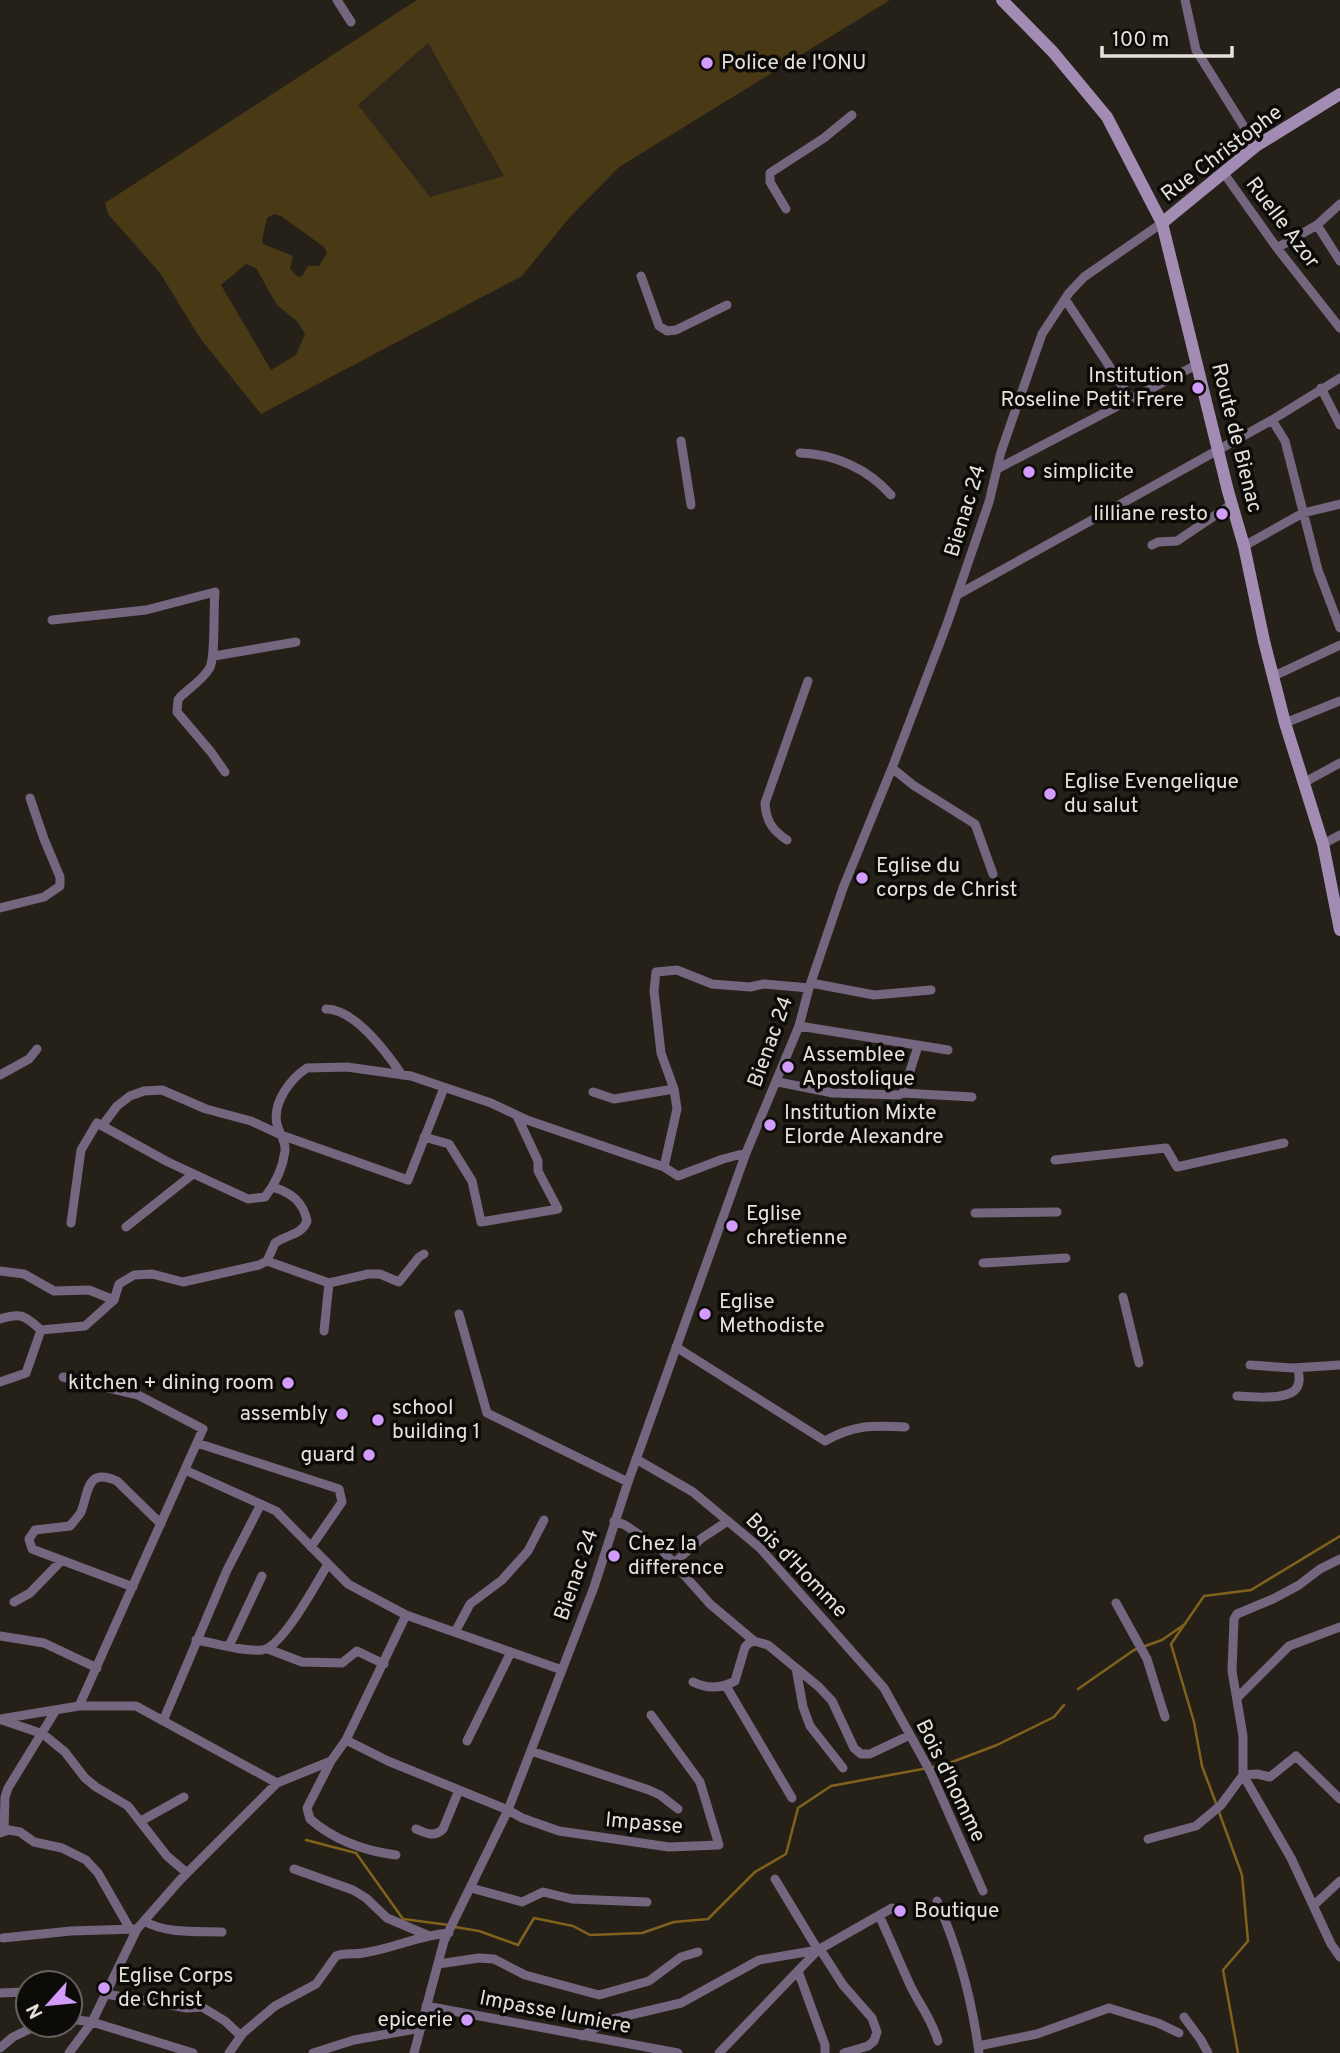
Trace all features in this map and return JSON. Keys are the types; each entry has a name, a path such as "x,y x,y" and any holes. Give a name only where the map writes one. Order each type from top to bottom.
{"main road":[{"name":"Route de Bienac","path":"1002,0 1053,52 1107,117 1163,223 1244,546 1285,723 1335,887 1340,930"},
{"name":"Rue Christophe","path":"1163,223 1256,146 1340,94"}],"street":[{"path":"337,0 351,22"},
{"path":"1185,0 1196,50 1256,146"},
{"path":"786,209 770,182 770,173 824,138 852,115"},
{"name":"Ruelle Azor","path":"1223,172 1277,248 1340,328"},
{"path":"1277,248 1317,225 1340,204"},
{"name":"Bienac 24","path":"414,2053 446,1937 508,1810 594,1587 614,1521 746,1153 778,1082 799,1026 843,888 892,768 957,595 989,502 1021,390 1042,334 1065,299 1084,277 1163,223"},
{"path":"1317,225 1340,261"},
{"path":"641,276 662,329 676,330 727,305"},
{"path":"1065,299 1131,399"},
{"path":"998,469 1198,364"},
{"path":"957,595 1272,420 1340,378"},
{"path":"1321,388 1340,425"},
{"path":"1272,420 1285,441 1318,570 1340,628"},
{"path":"681,441 691,505"},
{"path":"800,453 817,454 843,461 873,477 891,495"},
{"path":"1152,545 1177,541 1232,504"},
{"path":"1244,546 1303,513 1340,504"},
{"path":"52,620 146,610 215,592 214,656 207,672 178,700 177,712 225,772"},
{"path":"214,656 296,642"},
{"path":"1274,676 1340,645"},
{"path":"786,841 774,832 766,818 765,803 808,681"},
{"path":"1285,723 1340,701"},
{"path":"1305,782 1340,763"},
{"path":"892,768 913,785 975,824 993,874"},
{"path":"0,908 44,897 60,886 60,877 30,798"},
{"path":"1323,844 1340,835"},
{"path":"664,1167 677,1109 674,1089 661,1053 654,992 656,972 677,970 712,984 750,987 764,984 810,986 874,995 931,990"},
{"path":"326,1009 351,1018 390,1058 402,1075"},
{"path":"799,1026 948,1051"},
{"path":"902,1093 918,1046"},
{"path":"0,1076 29,1059 37,1049"},
{"path":"71,1223 81,1150 97,1123 193,1174 248,1199 265,1197 273,1187 285,1150 276,1122 278,1107 289,1084 307,1068 347,1067 402,1075 491,1102 517,1116 664,1167 678,1176 723,1158 746,1153"},
{"path":"778,1082 833,1093 972,1097"},
{"path":"102,1126 117,1106 130,1096 144,1091 162,1090 206,1109 251,1121 281,1135 408,1180 444,1088"},
{"path":"593,1092 614,1099 674,1089"},
{"path":"424,1136 449,1144 464,1166 472,1181 481,1222 558,1209 538,1171 538,1161 517,1116"},
{"path":"1055,1160 1166,1148 1177,1167 1284,1143"},
{"path":"126,1227 193,1174"},
{"path":"267,1261 275,1243 304,1228 307,1221 300,1202 283,1190 273,1187"},
{"path":"975,1213 1057,1212"},
{"path":"0,1319 16,1314 26,1316 41,1330 85,1326 114,1300 119,1284 134,1275 152,1274 183,1282 267,1261 329,1283 368,1274 380,1274 399,1282 424,1254"},
{"path":"983,1263 1066,1258"},
{"path":"0,1271 24,1274 54,1291 89,1290 114,1300"},
{"path":"324,1331 329,1283"},
{"path":"1123,1297 1139,1363"},
{"path":"459,1314 487,1413 628,1482"},
{"path":"0,1382 26,1373 41,1330"},
{"path":"676,1347 825,1441 844,1430 873,1424 905,1427"},
{"path":"1250,1365 1298,1368 1340,1364"},
{"path":"1237,1396 1260,1398 1289,1394 1300,1381 1298,1368"},
{"path":"63,1377 138,1395 203,1429 79,1706"},
{"path":"197,1443 340,1489 342,1502 311,1547"},
{"name":"Bois d'Homme","path":"636,1459 693,1492 760,1548 884,1688"},
{"path":"185,1470 276,1511 348,1584 406,1615 562,1670"},
{"path":"133,1587 33,1549 29,1539 35,1531 70,1526 80,1514 87,1487 94,1480 110,1478 117,1481 161,1524"},
{"path":"163,1721 227,1570 261,1504"},
{"path":"455,1632 470,1604 502,1580 528,1551 544,1520"},
{"path":"614,1521 646,1538 675,1562 697,1592 754,1641 768,1645 796,1667 832,1701 854,1748 861,1754 870,1755 910,1735"},
{"path":"675,1562 702,1538 728,1521"},
{"path":"1340,1559 1282,1594 1237,1614 1234,1619 1232,1671 1243,1736 1243,1775 1291,1858 1331,1944 1340,1957"},
{"path":"14,1602 30,1593 62,1560"},
{"path":"268,1648 287,1629 328,1564"},
{"path":"229,1646 262,1576"},
{"path":"1116,1603 1147,1659 1165,1717"},
{"path":"396,1855 358,1847 310,1819 307,1808 331,1761 346,1740 406,1615"},
{"path":"1237,1698 1289,1646 1340,1627"},
{"path":"0,1636 44,1643 97,1668"},
{"path":"196,1640 257,1650 268,1648 302,1662 342,1663 357,1651 384,1664"},
{"path":"693,1682 709,1687 726,1686 735,1681 745,1647 754,1641"},
{"path":"467,1741 511,1652"},
{"path":"796,1667 803,1707 810,1726 843,1768"},
{"path":"726,1686 792,1798"},
{"name":"Bois d'homme","path":"884,1688 930,1771 983,1891"},
{"path":"0,1719 79,1706 136,1706 277,1783"},
{"path":"56,1710 8,1788 2,1832 20,1832 34,1842 52,1845 86,1860 133,1929"},
{"name":"Impasse","path":"508,1810 559,1831 669,1847 719,1845 700,1782 651,1715"},
{"path":"0,1719 43,1734 65,1752 85,1778 128,1806 167,1856 187,1873"},
{"path":"346,1740 388,1761 508,1810"},
{"path":"531,1751 649,1790 678,1809"},
{"path":"1149,1839 1196,1826 1221,1805 1243,1775 1270,1777 1296,1756 1340,1799"},
{"path":"69,2053 92,2022 133,1929 277,1783 331,1761"},
{"path":"415,1829 433,1835 439,1833 459,1790"},
{"path":"141,1821 184,1797"},
{"path":"294,1869 353,1890 387,1918 400,1925 427,1935 446,1937"},
{"path":"775,1879 843,1986 872,2018 877,2032 874,2041 868,2046 844,2053"},
{"path":"1314,1905 1340,1881"},
{"path":"471,1888 522,1902 543,1892 572,1899 648,1902"},
{"path":"937,1901 948,1924 966,1981 978,2049 1037,2034 1109,2008 1158,2023 1179,2033"},
{"path":"719,2053 819,1949 892,1909"},
{"path":"879,1915 911,1986 927,2012 938,2042"},
{"path":"144,1920 160,1928 222,1932"},
{"path":"3,1938 71,1931 133,1929"},
{"path":"229,2053 241,2036 275,2006 316,1984 337,1956 378,1950 427,1935"},
{"path":"582,2036 609,2020 681,2003 759,1960 819,1949"},
{"path":"438,1964 479,1958 494,1959 525,1975 599,1995 649,1981 681,1956 698,1952"},
{"path":"798,1971 825,2045 825,2053"},
{"path":"106,1994 187,2008 202,2007 225,2021 241,2036"},
{"name":"Impasse lumiere","path":"426,2006 678,2053"},
{"path":"1184,2017 1208,2053"},
{"path":"84,2021 193,2053"},
{"path":"313,2053 354,2040 421,2028"},
{"path":"0,2048 14,2037"}],"shaded area":[{"path":"417,0 890,0 619,167 569,218 522,276 261,414 200,338 160,273 108,214 105,203","holes":["428,43 504,176 430,197 358,105","274,214 281,216 324,247 327,253 319,266 308,266 302,276 298,277 290,269 293,256 263,244 267,218","246,264 256,268 277,305 298,322 305,334 296,355 271,370 221,285"]},
{"path":"428,42 504,176 430,198 357,105"}],"waterway":[{"path":"1217,1806 1202,1766 1194,1722 1171,1644 1204,1596 1251,1590 1340,1536"},
{"path":"1078,1689 1134,1650 1162,1640 1185,1624"},
{"path":"455,1927 479,1931 518,1945 534,1918 573,1926 590,1935 642,1933 674,1922 708,1919 755,1872 786,1854 798,1808 831,1786 944,1765 997,1745 1054,1717 1064,1705"},
{"path":"1219,1812 1242,1875 1248,1941 1223,1970 1238,2053"},
{"path":"306,1840 356,1853 403,1919 449,1925"}],"place":[{"name":"Police de l'ONU","path":"707,63"},
{"name":"Institution Roseline Petit Frere","path":"1198,388"},
{"name":"simplicite","path":"1029,472"},
{"name":"lilliane resto","path":"1222,514"},
{"name":"Eglise Evengelique du salut","path":"1050,794"},
{"name":"Eglise du corps de Christ","path":"862,878"},
{"name":"Assemblee Apostolique","path":"788,1067"},
{"name":"Institution Mixte Elorde Alexandre","path":"770,1125"},
{"name":"Eglise chretienne","path":"732,1226"},
{"name":"Eglise Methodiste","path":"705,1314"},
{"name":"kitchen + dining room","path":"288,1383"},
{"name":"assembly","path":"342,1414"},
{"name":"school building 1","path":"378,1420"},
{"name":"guard","path":"369,1455"},
{"name":"Chez la difference","path":"614,1556"},
{"name":"Boutique","path":"900,1911"},
{"name":"Eglise Corps de Christ","path":"104,1988"},
{"name":"epicerie","path":"467,2020"}]}
